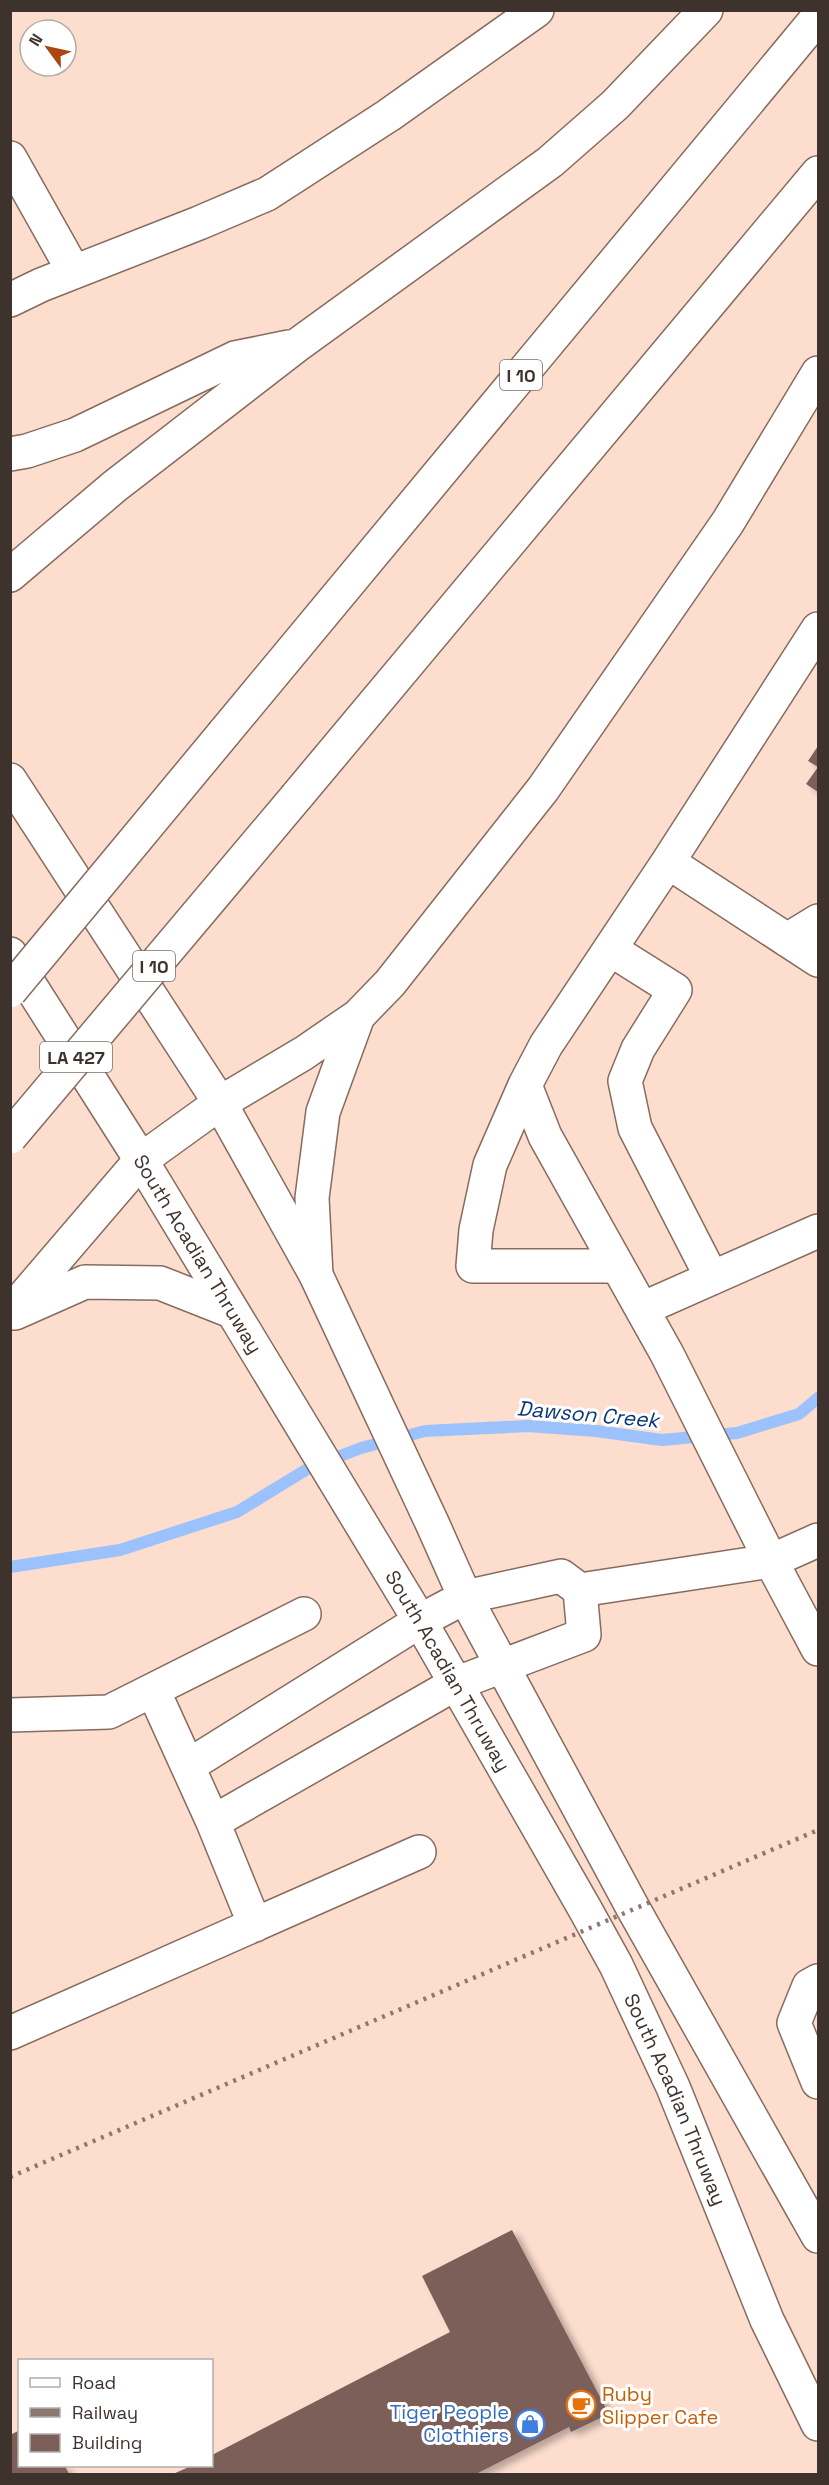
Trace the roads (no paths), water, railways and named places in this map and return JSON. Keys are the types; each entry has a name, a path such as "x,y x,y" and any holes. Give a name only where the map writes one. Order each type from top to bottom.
{"main road":[{"path":"10,300 74,272 199,224 267,194 389,115 537,10"},
{"path":"10,575 116,486 296,346 550,162 615,105 706,10"},
{"name":"I 10","path":"10,991 819,17"},
{"path":"10,158 74,272"},
{"name":"I 10","path":"10,1137 819,173"},
{"path":"10,454 75,435 235,358 296,346"},
{"path":"10,1314 141,1160 220,1104 304,1053 357,1016 390,982 543,789 728,522 819,373"},
{"path":"617,1266 473,1266 476,1230 490,1165 525,1085 546,1045 819,629"},
{"path":"10,780 220,1104 316,1275 465,1597 501,1666 634,1910 819,2236"},
{"path":"668,862 819,960"},
{"path":"787,940 819,921"},
{"path":"610,949 675,990 638,1049 625,1081 635,1128 712,1278"},
{"name":"South Acadian Thruway","path":"10,954 141,1160 367,1537 420,1621 616,1965 673,2087 767,2320 819,2424"},
{"path":"316,1275 312,1198 323,1112 357,1016"},
{"path":"525,1085 545,1136 667,1354 749,1520 819,1649"},
{"path":"642,1309 819,1231"},
{"path":"10,1314 86,1282 160,1283 231,1311"},
{"path":"188,1766 420,1621 465,1597 561,1576 580,1590 771,1562 819,1540"},
{"path":"213,1822 455,1684 584,1635 580,1590"},
{"path":"10,1715 109,1712 304,1614"},
{"path":"153,1690 213,1822 255,1925"},
{"path":"10,2033 419,1852"},
{"path":"819,1981 809,1986 794,2023 819,2082"}],"waterway":[{"name":"Dawson Creek","path":"10,1567 120,1550 237,1512 309,1468 361,1448 425,1431 528,1426 596,1431 662,1440 737,1433 799,1414 818,1398"}],"railway":[{"path":"10,2177 818,1830"}],"place":[{"name":"Ruby Slipper Cafe","path":"581,2405"},
{"name":"Tiger People Clothiers","path":"530,2424"}]}
